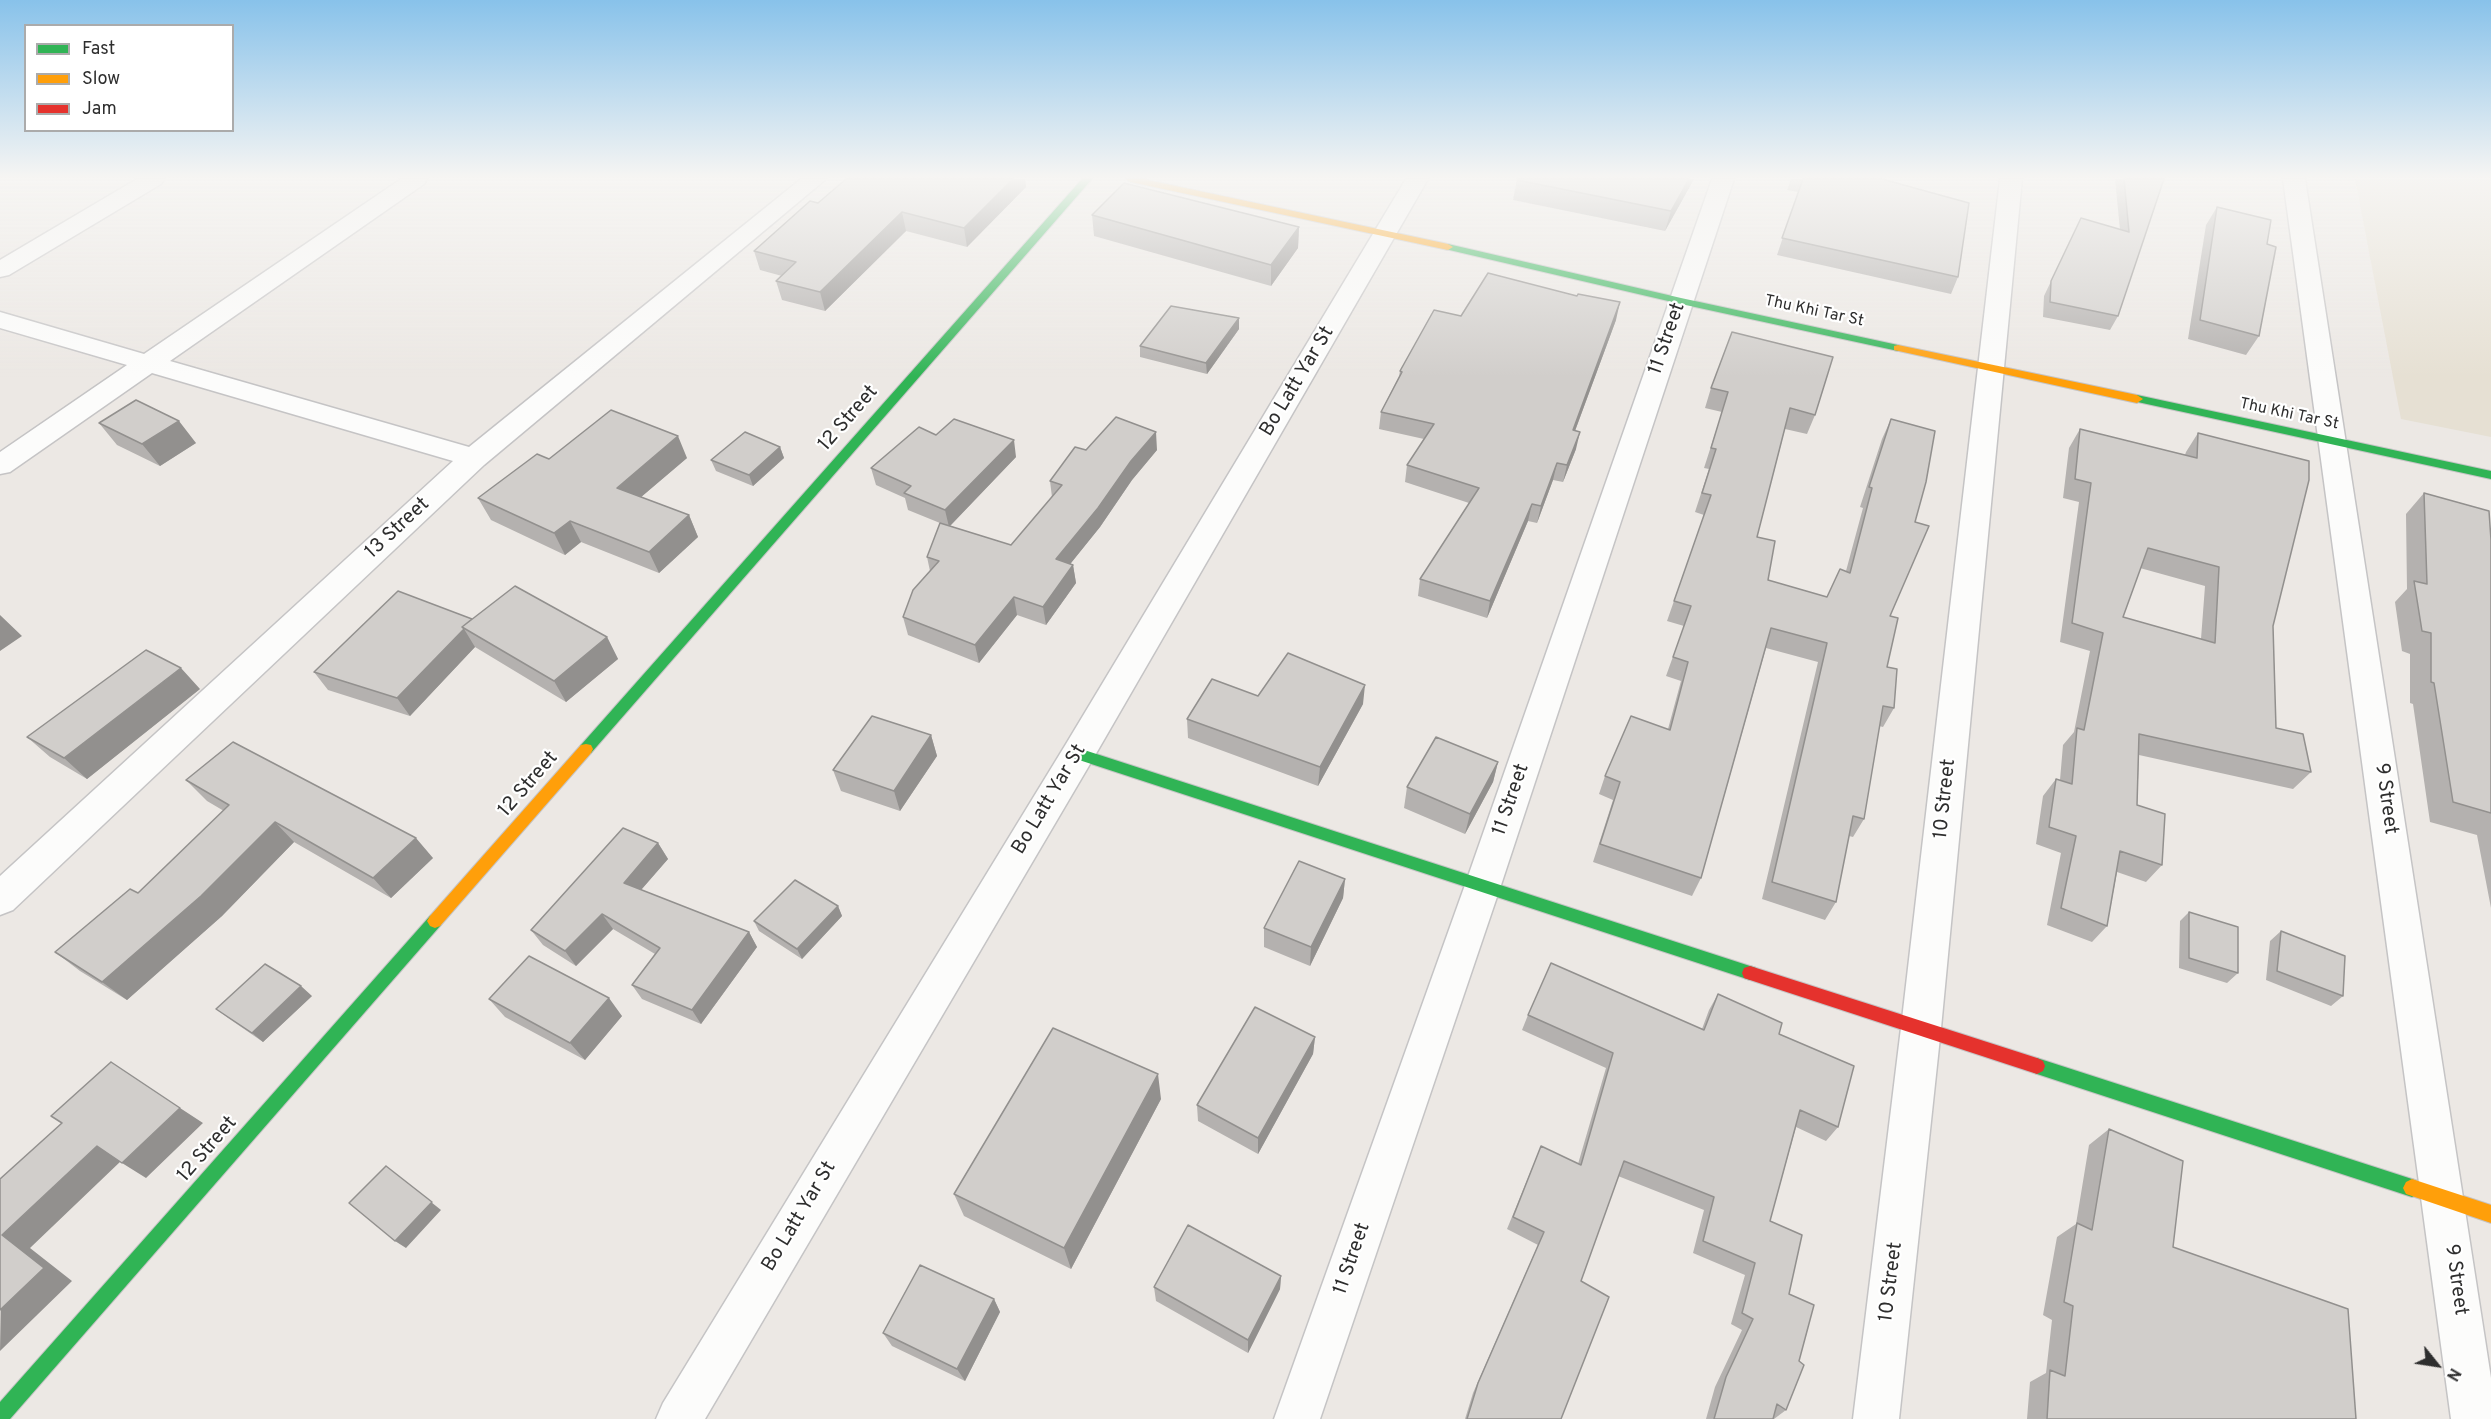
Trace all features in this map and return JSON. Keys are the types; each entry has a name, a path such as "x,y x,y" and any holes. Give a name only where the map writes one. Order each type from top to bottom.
{"street":[{"path":"0,270 42,245"},
{"path":"0,465 320,245"},
{"name":"13 Street","path":"0,899 474,458 734,245"},
{"name":"12 Street","path":"0,1416 1028,245"},
{"name":"Bo Latt Yar St","path":"679,1419 1078,754 1378,245"},
{"name":"Thu Khi Tar St","path":"1443,245 1681,301 2491,475"},
{"name":"11 Street","path":"1297,1419 1483,885 1700,245"},
{"name":"10 Street","path":"1876,1419 1921,1028 2004,245"},
{"name":"9 Street","path":"2304,245 2475,1419"},
{"path":"0,320 474,458"},
{"path":"1078,754 2491,1214"}],"shaded area":[{"path":"2368,245 2491,245 2491,437 2401,419"}],"building":[{"path":"760,245 868,245 820,292 776,281 796,262 754,251"},
{"path":"1200,245 1286,245 1271,265"},
{"path":"1815,245 1963,245 1958,277"},
{"path":"2068,245 2142,245 2118,316 2050,302 2051,281"},
{"path":"2211,245 2276,247 2259,336 2200,320"},
{"path":"1488,273 1577,296 1578,294 1620,302 1573,430 1580,432 1567,465 1557,463 1541,506 1532,504 1490,601 1420,579 1479,488 1407,465 1434,424 1381,412 1402,372 1400,371 1434,310 1461,316"},
{"path":"1171,306 1239,318 1206,363 1140,346"},
{"path":"1732,332 1833,357 1815,415 1790,408 1757,537 1775,541 1768,580 1827,597 1840,569 1850,573 1872,488 1869,487 1891,419 1935,431 1926,482 1915,522 1929,526 1890,616 1898,618 1887,667 1897,669 1894,708 1883,706 1864,819 1853,816 1836,902 1772,882 1827,643 1771,628 1701,878 1600,844 1620,782 1605,776 1631,716 1670,730 1688,662 1673,657 1691,606 1674,601 1711,495 1702,493 1716,449 1711,448 1728,392 1711,388"},
{"path":"136,400 179,421 142,444 99,423"},
{"path":"611,410 678,436 617,488 689,515 649,552 570,521 554,533 478,498 537,454 549,459"},
{"path":"1116,417 1156,432 1056,559 1073,565 1043,607 1014,597 975,645 903,617 913,590 939,561 927,557 940,523 1011,545 1062,485 1050,481 1075,447 1086,450"},
{"path":"954,419 1014,440 945,510 904,493 911,486 871,468 919,427 936,435"},
{"path":"2080,429 2197,458 2198,433 2309,461 2309,480 2273,626 2276,728 2303,734 2311,772 2139,734 2137,805 2165,814 2162,865 2120,851 2107,926 2061,908 2076,836 2049,827 2056,779 2072,784 2077,728 2084,730 2103,633 2072,623 2091,483 2075,479","holes":["2148,548 2219,567 2215,643 2123,617"]},
{"path":"745,432 780,447 749,475 711,460"},
{"path":"2424,493 2489,511 2491,540 2491,813 2453,802 2434,683 2431,682 2431,633 2422,631 2414,581 2427,584"},
{"path":"515,586 607,637 554,681 462,627"},
{"path":"398,591 472,619 397,698 314,672"},
{"path":"146,650 181,668 64,758 27,737"},
{"path":"1288,653 1365,685 1320,767 1187,719 1212,679 1258,696"},
{"path":"872,716 931,735 894,791 833,770"},
{"path":"1436,737 1498,762 1470,814 1407,787"},
{"path":"233,742 416,838 373,878 275,822 201,896 102,982 55,952 130,889 138,893 229,805 186,780"},
{"path":"623,828 658,843 624,883 749,932 692,1010 632,985 660,948 602,914 565,951 531,930"},
{"path":"1299,861 1345,879 1311,947 1264,928"},
{"path":"795,880 838,906 797,949 754,921"},
{"path":"2189,912 2238,927 2238,973 2189,958"},
{"path":"2281,931 2345,956 2343,996 2277,971"},
{"path":"529,956 609,998 570,1043 489,999"},
{"path":"1551,963 1704,1030 1718,994 1782,1023 1779,1034 1854,1066 1838,1127 1800,1110 1770,1221 1802,1235 1789,1294 1814,1305 1799,1361 1804,1365 1786,1410 1777,1404 1773,1419 1714,1419 1726,1377 1753,1319 1742,1313 1755,1263 1703,1241 1714,1197 1624,1161 1581,1281 1609,1297 1561,1419 1467,1419 1478,1383 1544,1232 1513,1217 1541,1146 1581,1165 1613,1053 1528,1015"},
{"path":"265,964 301,986 252,1033 216,1009"},
{"path":"1255,1007 1315,1037 1258,1138 1197,1105"},
{"path":"1053,1028 1158,1074 1064,1248 954,1194"},
{"path":"111,1062 180,1108 122,1163 97,1146 2,1235 44,1268 0,1310 0,1179 62,1123 51,1116"},
{"path":"2109,1129 2183,1161 2173,1247 2348,1309 2356,1419 2047,1419 2050,1370 2065,1376 2073,1306 2064,1302 2077,1223 2092,1230"},
{"path":"386,1166 432,1202 395,1241 349,1203"},
{"path":"1188,1225 1281,1276 1248,1340 1154,1287"},
{"path":"920,1265 994,1299 957,1369 883,1333"}],"traffic: fast":[{"path":"586,749 1029,245"},
{"path":"1448,247 1898,348"},
{"path":"2137,399 2491,475"},
{"path":"1078,754 1750,973"},
{"path":"0,1416 435,921"},
{"path":"2037,1066 2412,1188"}],"traffic: slow":[{"path":"1440,245 1448,247"},
{"path":"1898,348 2137,399"},
{"path":"435,921 586,749"},
{"path":"2412,1188 2491,1214"}],"traffic: jam":[{"path":"1750,973 2037,1066"}]}
